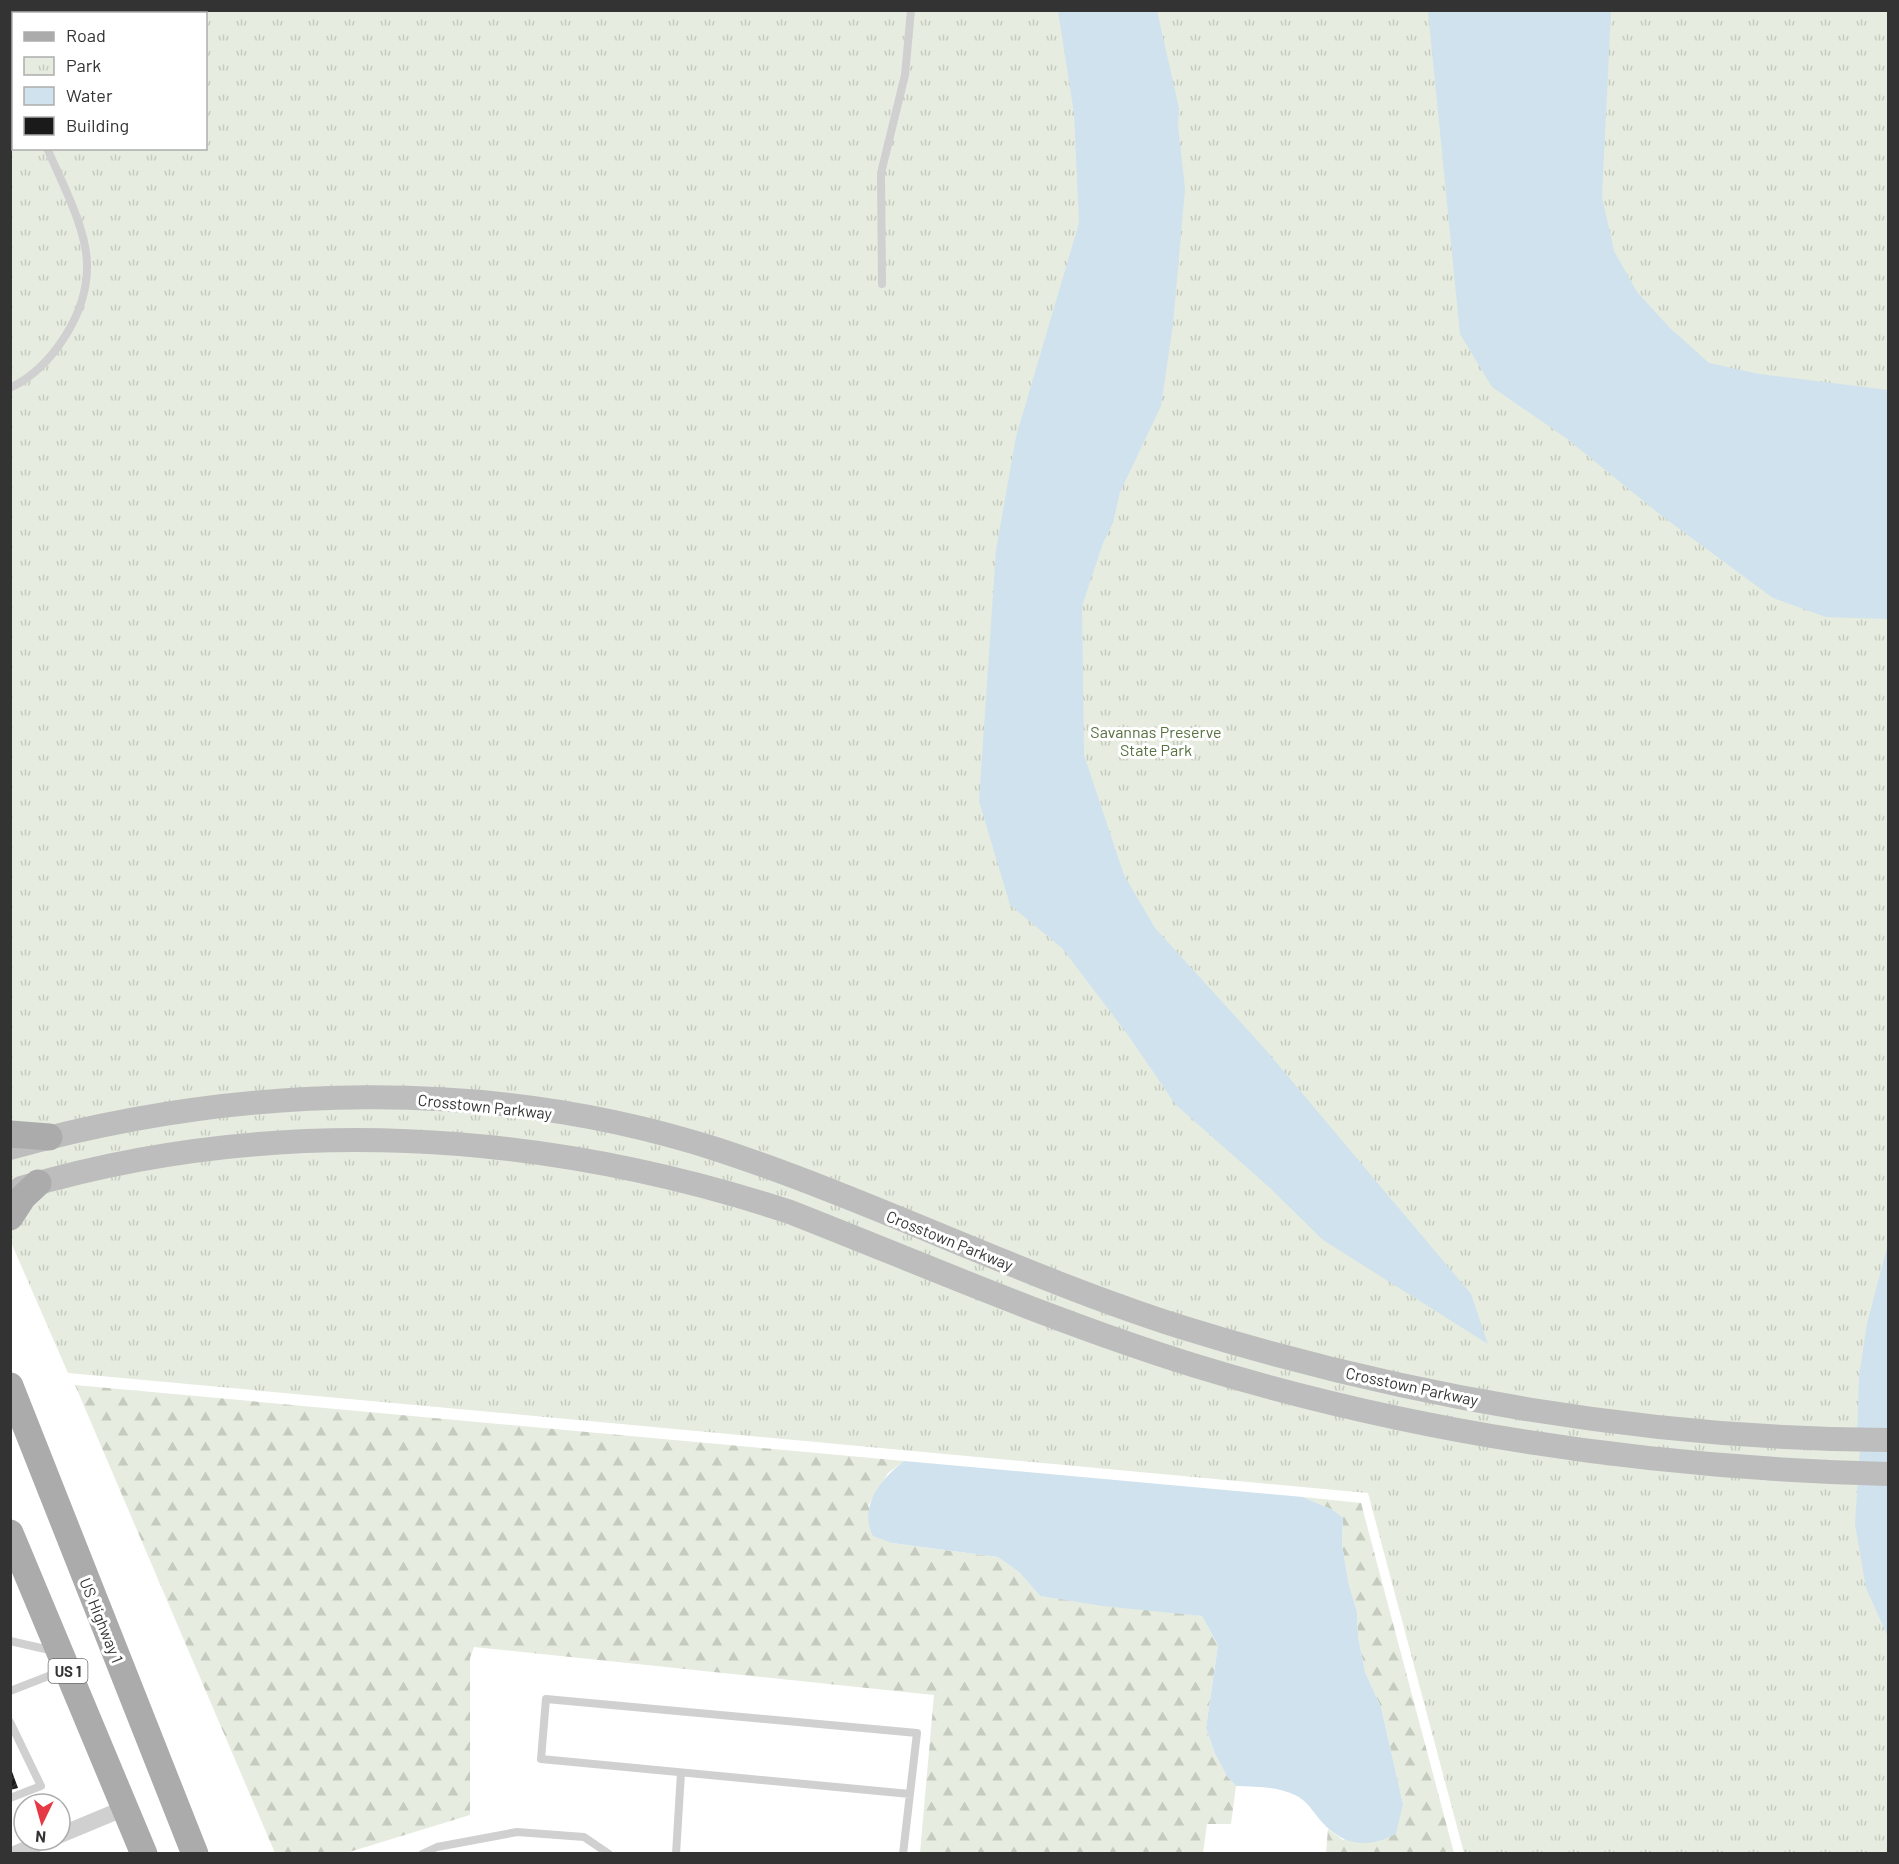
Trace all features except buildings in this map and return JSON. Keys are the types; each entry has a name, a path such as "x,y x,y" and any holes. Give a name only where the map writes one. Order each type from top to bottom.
{"main road":[{"name":"Crosstown Parkway","path":"10,1148 110,1123 199,1108 357,1096 447,1100 545,1111 611,1123 711,1148 782,1172 996,1260 1130,1310 1275,1354 1411,1387 1516,1407 1653,1426 1774,1437 1888,1440"},
{"path":"10,1134 49,1137"},
{"name":"Crosstown Parkway","path":"10,1192 118,1164 219,1148 357,1139 470,1143 557,1154 641,1169 715,1187 790,1212 997,1296 1108,1337 1238,1378 1366,1411 1575,1450 1733,1467 1888,1474"},
{"path":"10,1217 23,1197 39,1183"},
{"name":"US Highway 1","path":"10,1386 195,1854"},
{"name":"US 1","path":"10,1533 144,1854"}],"street":[{"path":"72,1830 125,1808"}],"lane":[{"path":"882,284 881,173 906,75 910,10"},
{"path":"10,388 25,381 57,347 72,324 85,282 87,265 76,215 48,150"},
{"path":"10,1641 64,1661"},
{"path":"10,1691 64,1661"},
{"path":"903,1854 910,1794 917,1733 546,1699 541,1759 910,1794"},
{"path":"10,1722 41,1786 10,1798"},
{"path":"676,1854 681,1773"},
{"path":"422,1854 517,1832 584,1837 609,1854"}],"green space":[{"name":"Savannas Preserve State Park","path":"1888,11 1888,1853 1464,1853 1368,1493 68,1373 10,1240 10,38 12,37 12,150 207,150 207,12 67,12"},
{"path":"75,1385 904,1461 888,1473 868,1506 892,1543 998,1557 1020,1573 1040,1596 1202,1616 1218,1645 1206,1728 1215,1754 1227,1776 1236,1786 1231,1824 1207,1824 1203,1853 920,1853 934,1695 474,1647 470,1658 470,1815 346,1853 275,1853"},
{"path":"1303,1497 1361,1503 1454,1853 1326,1853 1328,1829 1343,1840 1403,1804 1381,1707 1365,1672 1358,1636 1357,1612 1349,1585 1342,1545 1343,1519 1333,1510"}],"water":[{"path":"1058,11 1157,11 1179,108 1178,125 1185,189 1173,324 1161,406 1120,492 1113,523 1103,543 1082,606 1084,755 1124,875 1155,928 1265,1049 1471,1294 1488,1344 1323,1240 1269,1187 1175,1104 1128,1035 1062,948 1010,905 979,801 996,550 1016,437 1079,223 1074,113"},
{"path":"1428,11 1611,11 1602,197 1614,251 1637,292 1670,328 1709,363 1759,374 1888,390 1888,619 1826,617 1773,598 1662,516 1566,438 1492,387 1460,334"},
{"path":"1888,1244 1888,1637 1866,1588 1855,1524 1860,1448 1857,1440 1859,1376 1867,1324"},
{"path":"904,1461 1303,1497 1333,1510 1343,1518 1342,1545 1349,1585 1357,1612 1358,1636 1365,1672 1381,1707 1403,1804 1396,1834 1375,1842 1356,1843 1347,1840 1329,1829 1299,1797 1274,1788 1236,1786 1227,1776 1215,1754 1206,1728 1218,1645 1202,1616 1103,1606 1040,1596 1020,1573 998,1557 892,1543 873,1536 868,1515 874,1494 887,1476"}]}
